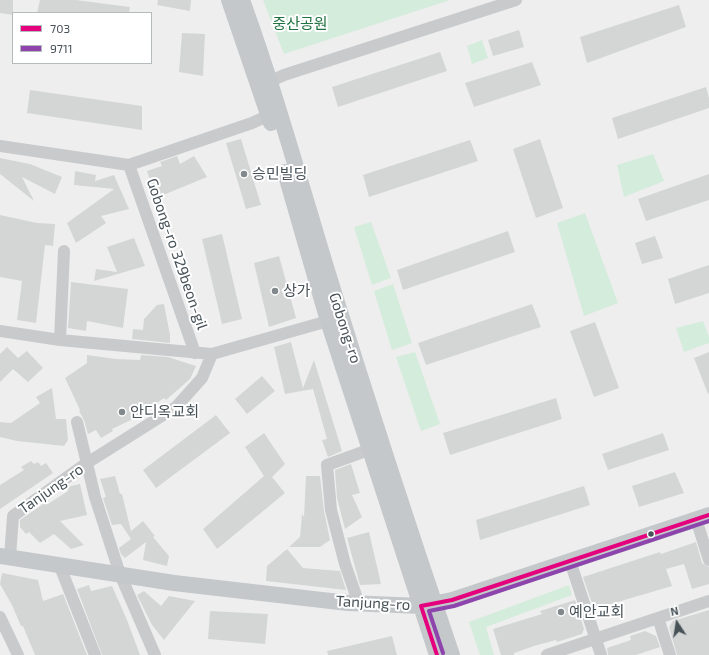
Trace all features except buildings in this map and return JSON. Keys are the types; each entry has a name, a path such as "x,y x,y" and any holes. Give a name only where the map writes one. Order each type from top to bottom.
{"main road":[{"name":"Gobong-ro","path":"229,0 264,84 341,316 428,605 437,655"},
{"name":"Gobong-ro","path":"242,0 264,84"},
{"name":"Gobong-ro","path":"274,113 328,320 371,449 428,605 452,655"},
{"name":"Tanjung-ro","path":"5,556 174,583 359,604 428,605 452,600 703,517"}],"street":[{"path":"264,84 284,74 516,0"},
{"path":"0,146 129,165 252,123 274,113"},
{"name":"Gobong-ro 329beon-gil","path":"129,165 195,354"},
{"path":"60,340 64,251"},
{"name":"Gobong-ro 329beon-gil","path":"4,332 60,340 195,354 212,354 328,320"},
{"path":"0,342 4,332"},
{"path":"77,422 87,464 176,407 202,378 212,354"},
{"path":"359,604 345,564 331,510 327,465 371,449"},
{"name":"Tanjung-ro","path":"5,556 13,516 87,464 95,497 120,574 155,655"},
{"path":"703,517 709,560"},
{"path":"570,561 601,655"},
{"path":"59,564 96,655"},
{"path":"547,655 709,601"},
{"path":"0,616 18,655"},
{"path":"658,618 670,655"}],"green space":[{"name":"중산공원","path":"263,0 450,0 284,54"},
{"path":"482,40 488,58 472,64 467,46"},
{"path":"653,154 664,181 624,197 617,165"},
{"path":"585,213 618,303 584,316 557,223"},
{"path":"371,222 391,278 372,285 354,227"},
{"path":"393,284 412,343 392,350 374,291"},
{"path":"703,321 709,337 709,343 684,352 676,328"},
{"path":"415,352 440,424 421,431 396,357"},
{"path":"569,585 572,595 486,627 494,655 480,655 469,622"}],"transit line":[{"name":"703","path":"437,655 421,606 452,600 709,515"},
{"name":"9711","path":"443,653 429,611 454,606 709,521"}],"place":[{"name":"승민빌딩","path":"244,174"},
{"name":"상가","path":"275,291"},
{"name":"안디옥교회","path":"122,412"},
{"name":"예안교회","path":"561,612"}]}
